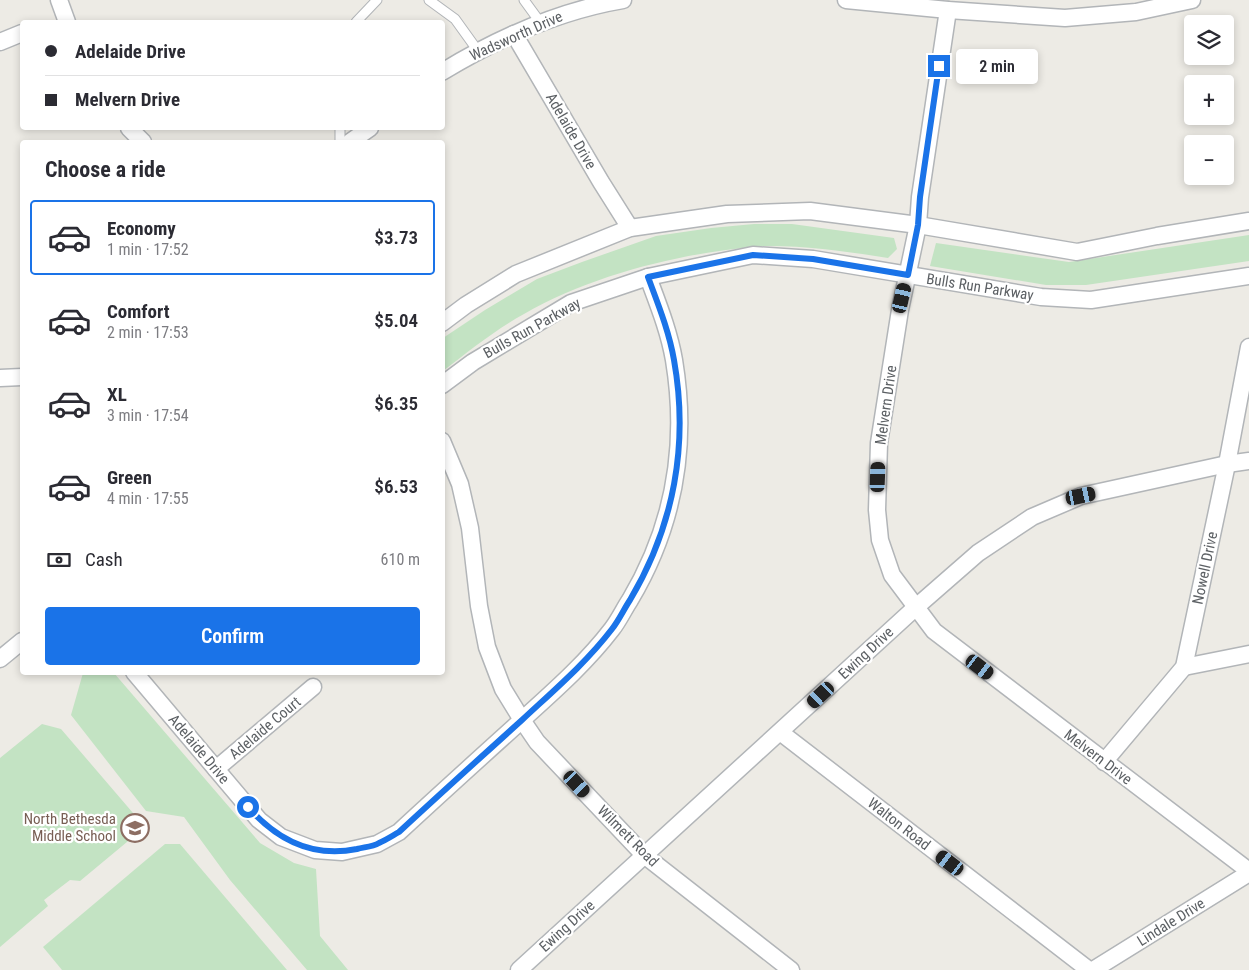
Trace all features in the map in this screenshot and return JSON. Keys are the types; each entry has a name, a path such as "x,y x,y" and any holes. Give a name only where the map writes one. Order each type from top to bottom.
{"street":[{"path":"59,0 60,20"},
{"name":"Wadsworth Drive","path":"445,70 540,22 601,4 623,0"},
{"path":"846,0 948,10 1065,18 1136,12 1192,0"},
{"name":"Melvern Drive","path":"948,10 920,197 918,225 900,310 879,444 877,510 880,540 892,575 934,631 1249,872"},
{"path":"0,42 20,34"},
{"name":"Adelaide Drive","path":"514,34 630,228"},
{"path":"131,130 141,140"},
{"path":"353,140 367,130"},
{"path":"445,321 466,305 516,274 630,228 727,214 810,211 918,225 1077,252 1157,236 1249,221"},
{"name":"Bulls Run Parkway","path":"445,383 480,357 571,303 648,277 753,255 813,259 1041,297 1091,300 1249,276"},
{"name":"Adelaide Drive","path":"137,675 259,820 281,837 315,850 342,852 377,844 399,832 580,667 613,628 644,576 674,492 678,465 680,404 674,358 666,326 648,277"},
{"name":"Nowell Drive","path":"1104,762 1184,668 1227,464 1249,347"},
{"path":"0,378 20,377"},
{"name":"Wilmett Road","path":"445,448 460,484 470,528 478,606 487,647 503,689 522,720 537,742 644,856 791,970"},
{"name":"Ewing Drive","path":"519,970 915,608 978,553 1032,517 1081,496 1227,464 1249,461"},
{"path":"0,659 20,643"},
{"path":"1184,668 1249,654"},
{"name":"Adelaide Court","path":"216,769 313,687"},
{"name":"Walton Road","path":"780,732 1091,970"},
{"name":"Lindale Drive","path":"1091,970 1249,872"}],"lane":[{"path":"358,20 377,0"},
{"path":"429,0 455,19 478,52"},
{"path":"524,0 540,22"}],"green space":[{"path":"754,224 792,224 894,238 897,249 888,258 792,246 760,246 700,254 648,265 596,281 547,302 503,327 445,369 445,337 537,279 656,236"},
{"path":"1249,235 1249,261 1086,285 1046,285 930,266 936,243 1069,262"},
{"path":"82,675 116,675 260,843 294,863 316,869 320,936 348,970 307,970 230,880 184,817 146,811 71,715"},
{"path":"42,724 61,729 145,827 80,881 70,880 44,900 48,906 0,947 0,758"},
{"path":"165,844 180,844 287,970 62,970 43,947"}],"place":[{"name":"North Bethesda Middle School","path":"135,828"}],"route":[{"path":"248,807 259,820 281,837 315,850 342,852 377,844 399,832 580,667 613,628 644,576 674,492 678,465 680,404 674,358 666,326 648,277 753,255 813,259 908,275 918,225 920,197 939,66"}]}
